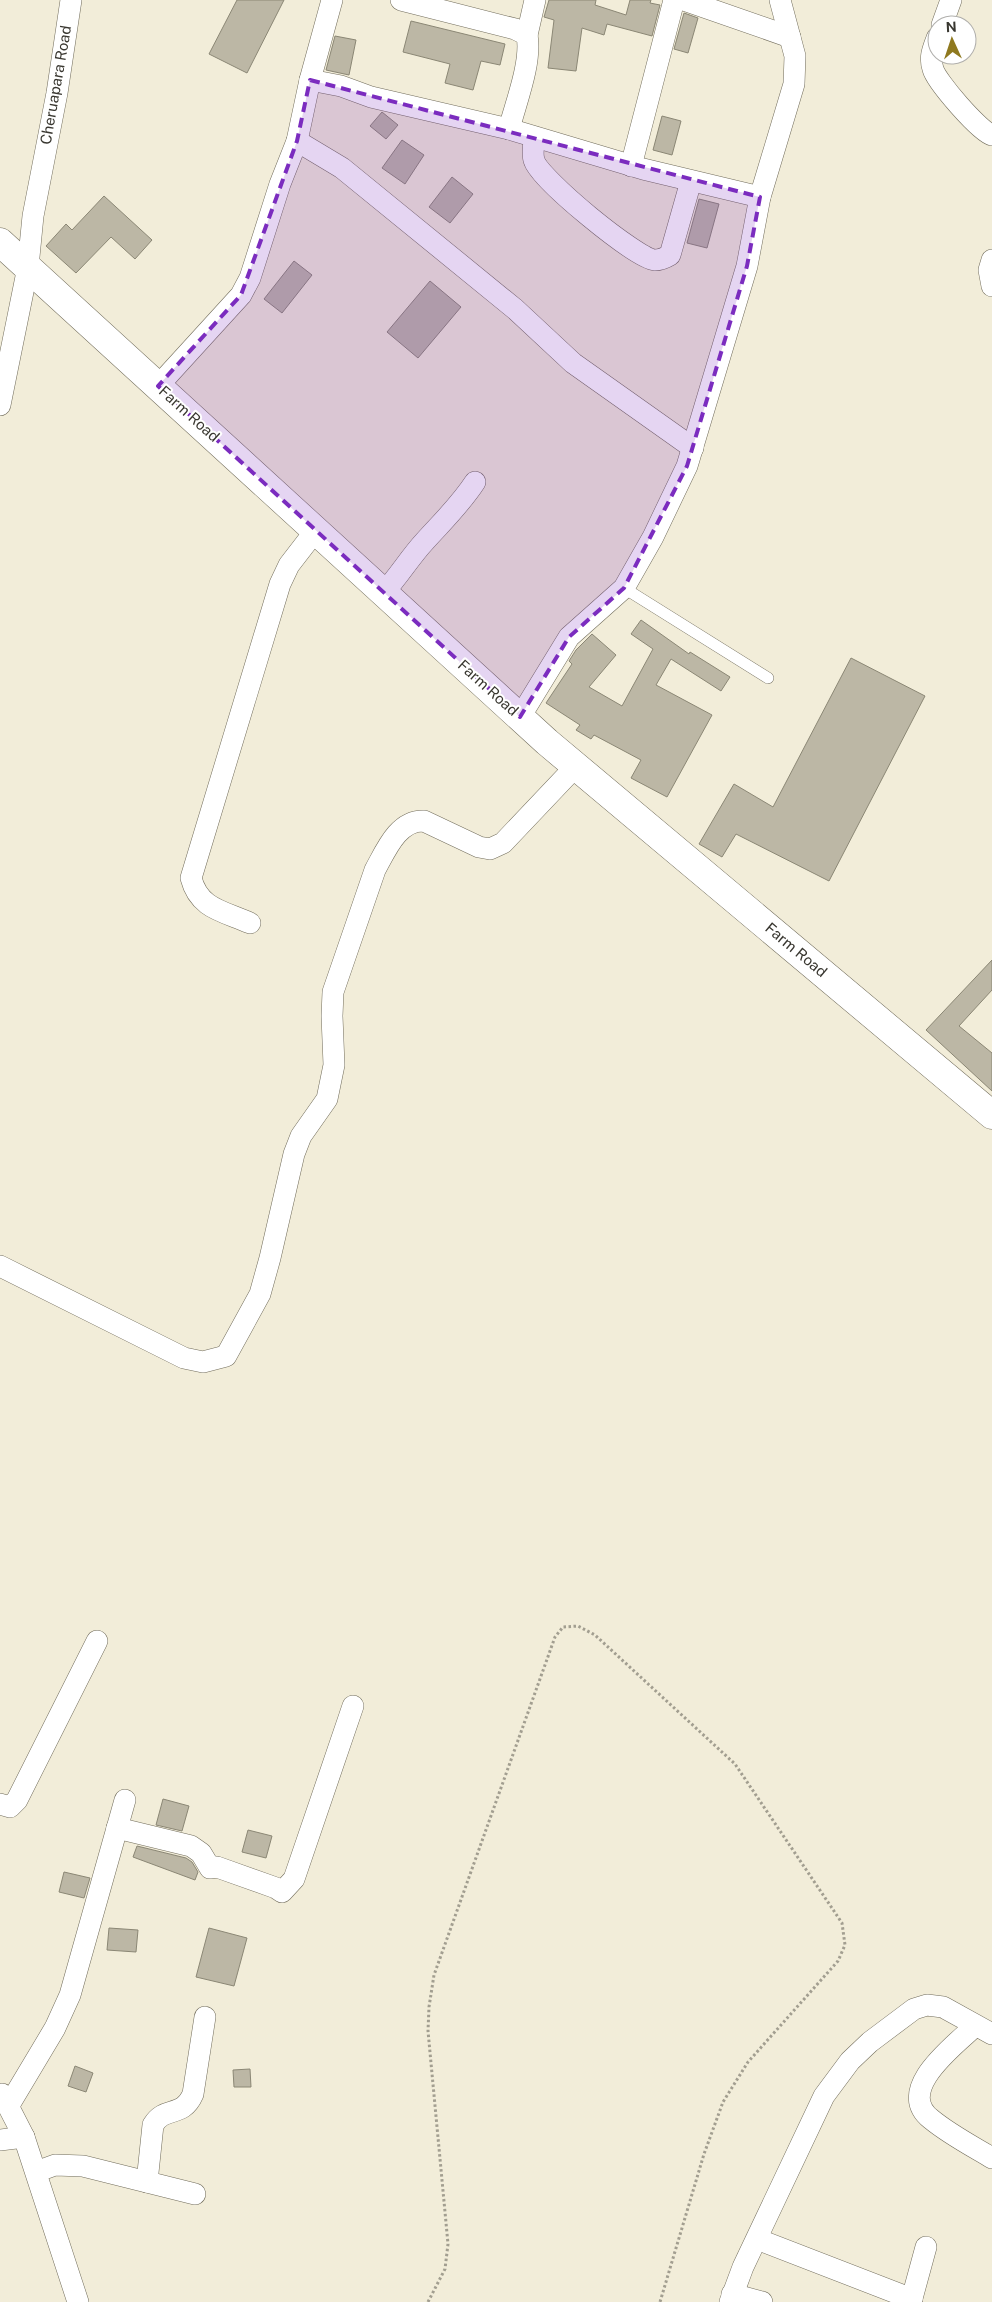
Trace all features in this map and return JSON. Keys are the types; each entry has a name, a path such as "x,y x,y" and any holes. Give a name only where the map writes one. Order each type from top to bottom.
{"main road":[{"name":"Farm Road","path":"0,242 576,766 992,1115"}],"street":[{"name":"Cheruapara Road","path":"0,405 28,267 33,216 57,93 71,0"},
{"path":"158,386 242,295 250,278 280,184 297,141 310,80 332,0"},
{"path":"401,0 514,29 527,35"},
{"path":"509,130 527,60 529,45 527,35 534,0"},
{"path":"631,166 674,0"},
{"path":"684,0 790,37"},
{"path":"520,716 569,637 624,588 653,537 687,466 747,266 760,197 794,84 795,56 780,0"},
{"path":"946,15 951,0"},
{"path":"932,65 933,71 975,124 986,134 992,135"},
{"path":"310,80 341,86 371,97 509,130 631,166 760,197"},
{"path":"534,137 534,160 550,183 611,234 646,257 655,260 670,255 691,181"},
{"path":"297,141 342,168 515,309 572,363 693,448"},
{"path":"992,260 989,270 992,286"},
{"path":"384,592 398,577 424,541 462,502 475,482"},
{"path":"250,923 203,902 194,892 190,878 280,584 289,565 316,530"},
{"path":"0,1266 184,1358 203,1362 226,1356 260,1294 294,1154 301,1136 327,1099 334,1065 333,992 375,870 405,826 415,821 424,821 479,848 490,849 503,843 576,766"},
{"path":"0,1804 10,1807 17,1800 97,1641"},
{"path":"117,1828 190,1846 201,1853 210,1868 217,1867 276,1888 282,1892 294,1879 353,1706"},
{"path":"78,2302 24,2137 4,2098 56,2028 70,1995 125,1800"},
{"path":"762,2302 731,2298 824,2096 850,2061 870,2042 914,2009 927,2005 943,2007 984,2030 940,2058 923,2082 918,2098 920,2106 929,2118 992,2158"},
{"path":"147,2182 153,2125 157,2118 183,2109 190,2103 205,2017"},
{"path":"0,2140 24,2137"},
{"path":"36,2172 55,2165 70,2164 195,2194"},
{"path":"757,2239 911,2300 926,2247"}],"lane":[{"path":"624,588 768,678"}],"path":[{"path":"428,2302 444,2269 448,2244 428,2031 428,2007 434,1975 555,1637 563,1627 578,1626 595,1635 735,1764 842,1924 845,1945 838,1961 748,2062 723,2102 704,2154 660,2302"}],"highlighted area":[{"path":"310,80 760,197 747,266 687,466 624,588 569,637 520,717 158,386 241,295 297,141"}],"building":[{"path":"237,0 284,0 247,73 209,54"},
{"path":"549,0 596,0 595,5 626,15 630,0 651,0 650,3 660,5 652,36 607,24 604,35 582,28 576,71 548,68 554,20 544,17"},
{"path":"684,13 698,18 688,53 674,49"},
{"path":"411,21 505,44 500,65 481,61 473,90 445,83 450,64 403,52"},
{"path":"335,36 356,40 349,75 326,70"},
{"path":"382,112 398,125 386,139 370,126"},
{"path":"662,116 681,121 672,155 653,150"},
{"path":"402,140 424,155 405,184 382,168"},
{"path":"452,177 473,194 450,223 429,207"},
{"path":"104,196 152,240 135,259 111,237 76,273 46,246 66,224 72,230"},
{"path":"699,199 719,204 707,248 687,243"},
{"path":"294,261 312,275 282,313 264,299"},
{"path":"430,281 461,307 418,358 387,332"},
{"path":"641,620 689,654 690,652 730,677 721,691 671,659 656,685 712,715 667,797 631,778 641,760 594,735 591,739 576,730 580,725 546,703 572,664 569,661 576,650 592,634 616,655 589,687 622,706 653,649 631,634"},
{"path":"851,658 925,696 829,881 736,834 722,857 699,844 734,784 773,807"},
{"path":"992,960 992,990 959,1026 992,1053 992,1091 926,1030"},
{"path":"163,1799 189,1806 182,1831 156,1825"},
{"path":"248,1830 272,1836 266,1858 242,1852"},
{"path":"137,1846 186,1858 192,1862 198,1872 195,1880 133,1857"},
{"path":"64,1872 90,1878 84,1898 59,1892"},
{"path":"109,1928 138,1930 136,1952 107,1950"},
{"path":"209,1928 247,1938 234,1986 196,1977"},
{"path":"75,2066 93,2073 86,2092 68,2086"},
{"path":"250,2069 251,2087 234,2087 233,2070"}]}
